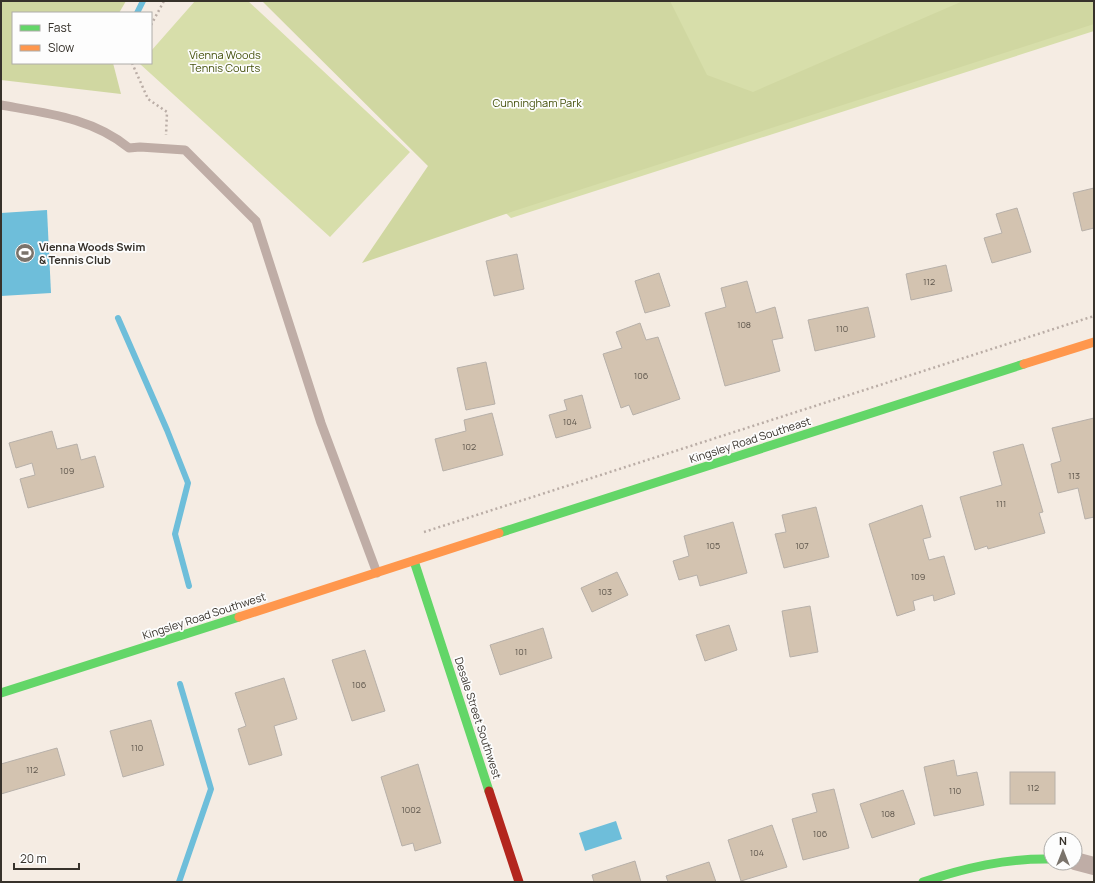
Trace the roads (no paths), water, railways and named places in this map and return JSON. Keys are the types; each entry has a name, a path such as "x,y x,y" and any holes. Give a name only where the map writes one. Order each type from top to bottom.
{"street":[{"name":"Kingsley Road Southeast","path":"414,561 1094,342"},
{"name":"Kingsley Road Southwest","path":"1,693 414,561"},
{"name":"Desale Street Southwest","path":"414,561 519,882"},
{"path":"924,882 964,869 997,861 1043,859"},
{"path":"1083,863 1094,866"}],"lane":[{"path":"1,105 84,122 115,136 129,148 140,147 185,150 256,221 321,423 377,573"}],"water":[{"name":"Vienna Woods Swim & Tennis Club","path":"47,210 51,293 1,296 1,213"},
{"path":"616,821 622,839 585,851 579,833"}],"waterway":[{"path":"138,12 143,1"},
{"path":"118,318 167,430 188,483 175,534 189,586"},
{"path":"179,882 211,789 180,684"}],"place":[{"name":"Vienna Woods Swim & Tennis Club","path":"25,253"}],"park label":[{"name":"Vienna Woods Tennis Courts","path":"225,61"},
{"name":"Cunningham Park","path":"537,103"}]}
